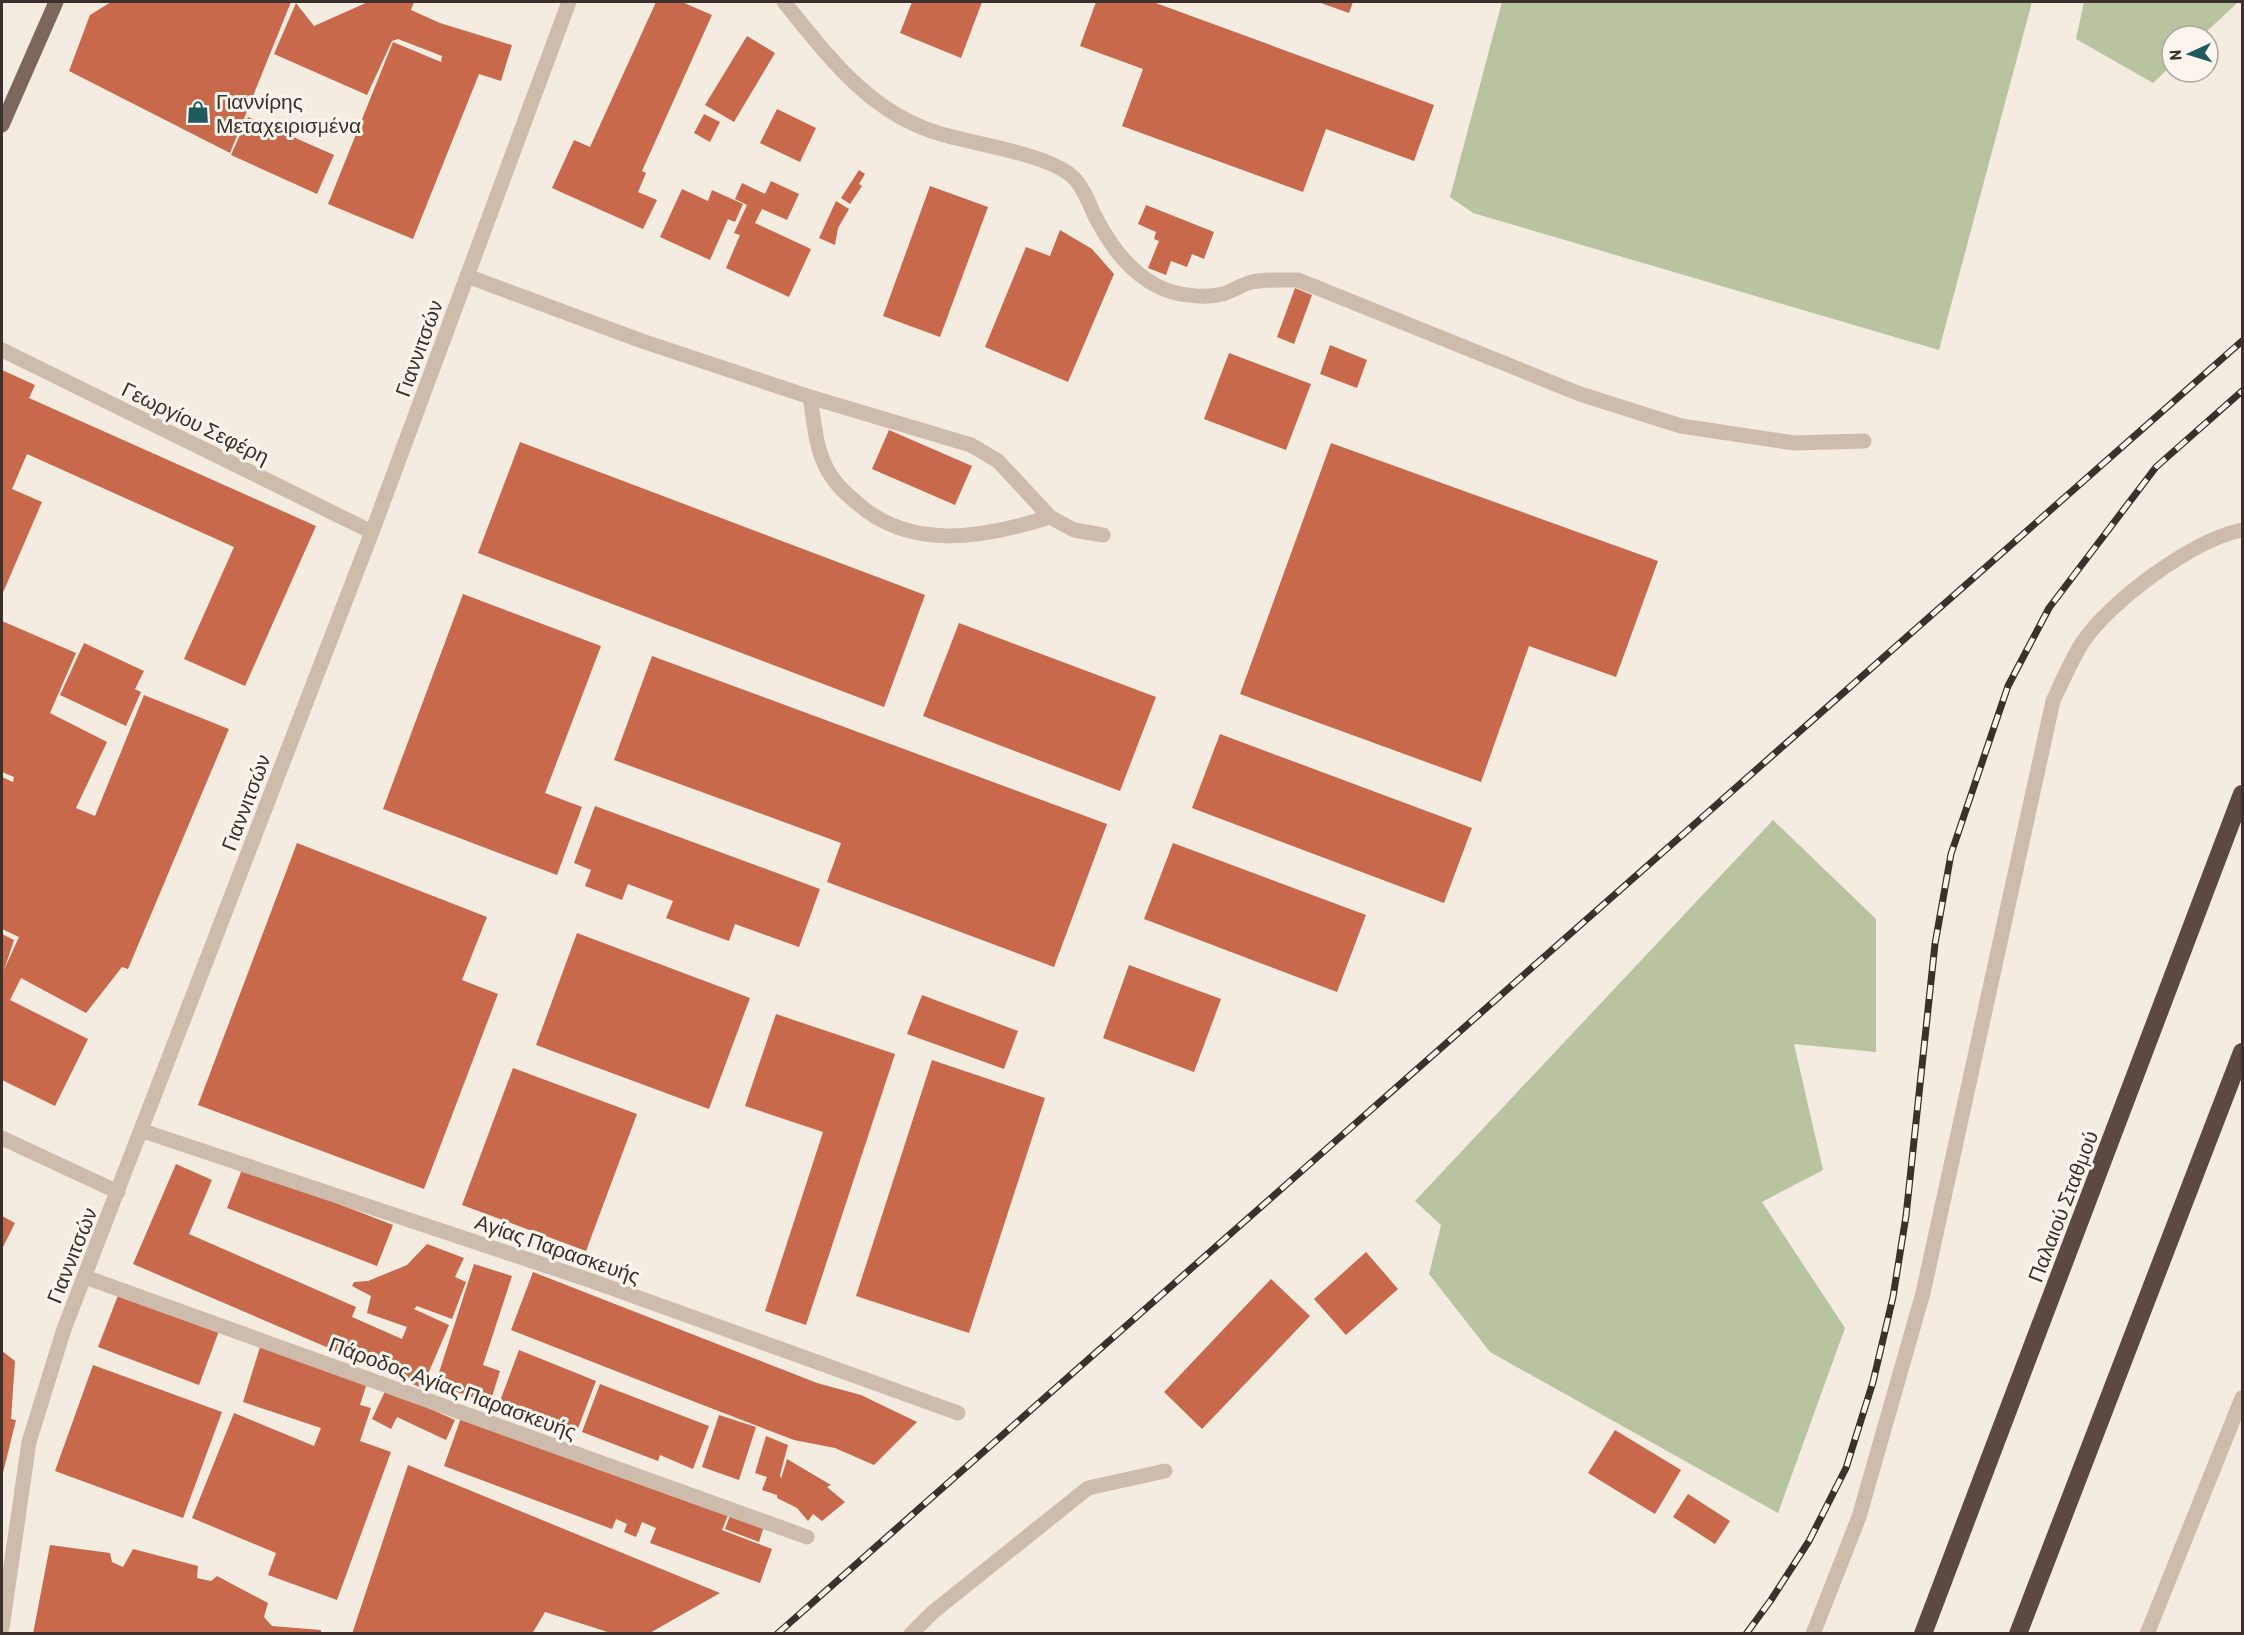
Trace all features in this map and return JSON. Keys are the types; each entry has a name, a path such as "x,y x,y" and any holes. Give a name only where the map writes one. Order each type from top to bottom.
{"highway":[{"name":"Παλαιού Σταθμού","path":"1923,1634 2242,794"},
{"path":"2018,1634 2242,1052"}],"main road":[{"path":"2,125 56,2"}],"street":[{"name":"Γιαννιτσών","path":"2,1628 29,1442 47,1377 372,532 569,2"},
{"path":"784,2 849,79 877,102 907,121 938,133 1031,158 1068,173 1083,190 1115,250 1132,268 1166,290 1202,295 1223,294 1251,282 1298,280 1580,394 1681,426 1794,443 1864,441"},
{"path":"467,276 642,341 810,397 971,446 998,461 1050,517 1074,530 1102,535"},
{"name":"Γεωργίου Σεφέρη","path":"2,350 372,532"},
{"path":"810,397 817,445 825,466 839,487 863,508 887,523 929,536 965,537 1002,532 1050,517"},
{"path":"1813,1634 1859,1517 1923,1293 2053,701 2083,643 2119,602 2160,570 2226,533 2242,530"},
{"name":"Αγίας Παρασκευής","path":"142,1131 592,1281 958,1413"},
{"path":"2,1138 118,1192"},
{"name":"Πάροδος Αγίας Παρασκευής","path":"85,1276 807,1537"},
{"path":"2147,1634 2242,1398"},
{"path":"911,1634 933,1612 1088,1488 1165,1471"}],"green space":[{"path":"1502,2 2032,2 1939,350 1473,213 1450,197"},
{"path":"2084,2 2238,2 2215,24 2160,24 2160,76 2153,83 2076,39"},
{"path":"1773,820 1876,919 1876,1052 1794,1044 1823,1170 1762,1202 1845,1328 1778,1513 1490,1352 1429,1274 1441,1225 1415,1201"}],"building":[{"name":"Γιαννίρης Μεταχειρισμένα","path":"111,2 291,2 230,153 69,71 90,15"},
{"path":"368,2 414,2 411,10 440,23 512,45 501,81 479,74 413,239 328,204 393,42 441,62 442,56 398,39 392,41 367,95 274,54 296,3 314,26"},
{"path":"656,2 682,2 712,15 642,171 646,173 638,192 657,200 643,229 552,188 574,140 590,147"},
{"path":"912,2 982,2 961,58 900,33"},
{"path":"1096,2 1153,2 1434,105 1414,161 1326,129 1303,192 1122,126 1143,69 1080,46"},
{"path":"1318,2 1353,2 1349,13"},
{"path":"747,36 775,53 734,122 705,105"},
{"path":"777,109 816,128 800,162 760,143"},
{"path":"704,114 720,122 710,142 694,133"},
{"path":"248,117 334,155 317,194 231,155"},
{"path":"859,170 865,174 859,184 862,186 850,204 841,198"},
{"path":"771,181 799,194 787,220 762,209 755,223 811,249 789,297 726,268 740,235 734,233 747,205 735,199 742,183 765,194"},
{"path":"930,186 988,207 940,337 883,316"},
{"path":"682,189 708,201 712,190 743,204 735,222 728,219 710,260 660,237"},
{"path":"836,201 849,209 838,228 835,245 819,238"},
{"path":"1146,205 1214,232 1204,259 1192,254 1187,267 1171,261 1166,275 1148,268 1159,241 1154,239 1156,232 1138,224"},
{"path":"1060,230 1092,249 1114,274 1068,382 985,347 1026,247 1050,256"},
{"path":"1295,288 1312,295 1294,344 1277,337"},
{"path":"1330,345 1367,360 1357,388 1320,374"},
{"path":"1229,353 1311,384 1286,450 1204,419"},
{"path":"2,370 35,385 29,398 316,526 245,686 184,659 234,547 27,454 12,489 42,502 2,595"},
{"path":"889,430 972,466 955,505 872,469"},
{"path":"520,442 925,595 884,707 478,553"},
{"path":"1331,443 1658,561 1616,677 1529,646 1481,782 1240,694"},
{"path":"463,594 601,646 545,793 582,807 557,875 383,809"},
{"path":"2,621 76,653 50,713 107,742 76,808 95,816 144,695 229,729 128,969 122,967 86,1013 21,978 10,1000 88,1039 55,1106 2,1080 2,934 14,940 4,970 19,937 2,929 2,777 13,782 14,777 2,772"},
{"path":"959,623 1156,697 1120,791 923,716"},
{"path":"84,643 144,671 135,689 141,692 126,726 60,695"},
{"path":"652,656 1107,824 1054,967 827,882 841,843 614,760"},
{"path":"1220,734 1472,828 1444,903 1192,808"},
{"path":"595,806 820,889 799,947 735,924 729,941 666,918 673,901 628,884 622,900 585,886 591,870 574,863"},
{"path":"297,843 487,917 462,980 498,994 424,1189 198,1105"},
{"path":"1173,843 1366,915 1337,992 1144,919"},
{"path":"577,933 750,998 709,1109 536,1045"},
{"path":"1129,965 1221,999 1194,1072 1103,1038"},
{"path":"922,995 1018,1031 1004,1069 907,1034"},
{"path":"776,1014 895,1054 806,1325 765,1311 823,1132 745,1106"},
{"path":"932,1060 1045,1098 969,1333 856,1296"},
{"path":"513,1068 637,1114 586,1251 462,1205"},
{"path":"176,1164 212,1180 189,1234 356,1307 352,1317 402,1339 407,1327 367,1313 371,1296 352,1286 354,1282 368,1281 407,1265 427,1244 464,1258 455,1277 466,1282 452,1319 417,1306 414,1309 449,1325 422,1388 133,1264"},
{"path":"243,1167 393,1225 377,1266 227,1208"},
{"path":"2,1216 15,1223 2,1249"},
{"path":"1366,1252 1398,1289 1346,1335 1314,1299"},
{"path":"474,1264 512,1276 483,1365 500,1371 490,1403 435,1385"},
{"path":"533,1272 817,1383 861,1395 917,1422 874,1465 835,1448 794,1440 677,1395 511,1330"},
{"path":"1271,1279 1310,1316 1202,1429 1164,1392"},
{"path":"119,1293 219,1331 199,1385 98,1347"},
{"path":"260,1347 367,1383 360,1405 371,1408 360,1441 391,1452 337,1600 268,1575 276,1553 192,1518 234,1413 314,1446 321,1428 243,1402"},
{"path":"519,1350 596,1381 577,1431 500,1401"},
{"path":"2,1351 15,1361 11,1419 16,1420 2,1477"},
{"path":"93,1365 222,1412 183,1518 55,1471"},
{"path":"600,1384 709,1426 693,1469 660,1455 658,1461 582,1432"},
{"path":"386,1389 455,1420 446,1440 397,1417 391,1429 372,1419"},
{"path":"462,1415 728,1515 722,1530 772,1549 760,1583 650,1543 656,1528 642,1522 636,1537 624,1532 627,1524 616,1519 612,1529 444,1466"},
{"path":"719,1415 756,1427 739,1480 702,1467"},
{"path":"1615,1430 1681,1470 1655,1514 1588,1473"},
{"path":"766,1436 788,1445 781,1479 787,1459 831,1485 827,1487 845,1502 822,1521 813,1514 808,1521 797,1508 777,1498 777,1495 762,1490 767,1477 755,1473"},
{"path":"408,1465 720,1593 648,1634 614,1634 545,1612 532,1634 352,1634"},
{"path":"1688,1494 1730,1521 1715,1544 1673,1517"},
{"path":"731,1513 764,1526 759,1542 725,1529"},
{"path":"50,1545 110,1553 112,1562 123,1567 133,1549 198,1566 197,1578 211,1581 217,1576 268,1603 264,1617 272,1626 321,1630 321,1634 33,1634"}],"railway":[{"path":"777,1634 2242,341"},
{"path":"1746,1634 1809,1541 1846,1468 1873,1382 1893,1297 1906,1216 1935,944 1951,854 2008,686 2049,608 2156,467 2242,391"}],"place":[{"name":"Γιαννίρης Μεταχειρισμένα","path":"198,112"}]}
